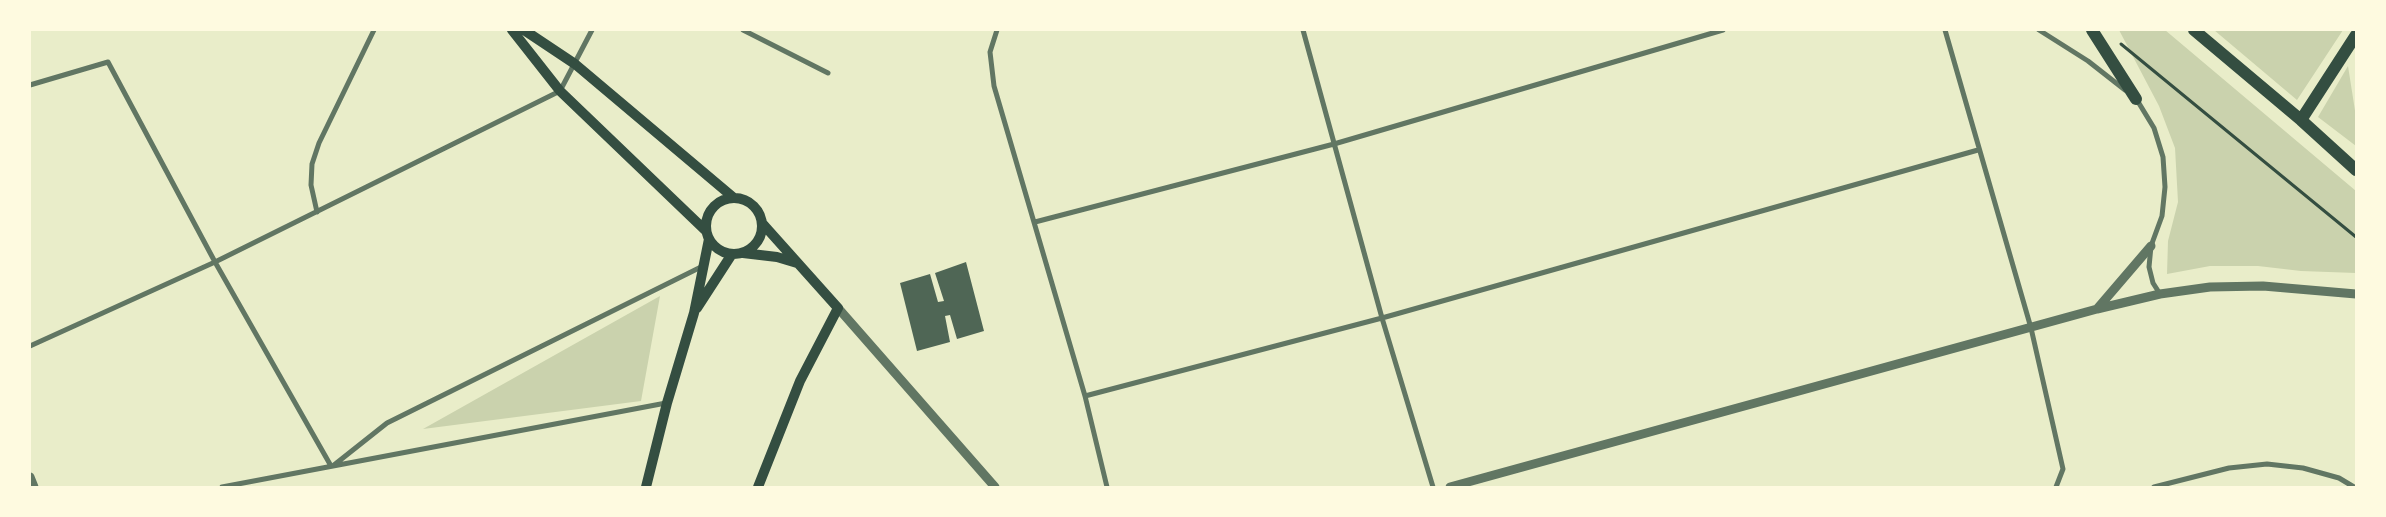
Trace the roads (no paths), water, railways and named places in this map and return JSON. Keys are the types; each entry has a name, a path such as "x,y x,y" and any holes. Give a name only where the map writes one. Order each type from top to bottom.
{"main road":[{"path":"512,30 560,91 708,235 715,247 737,253 777,257 798,263"},
{"path":"524,30 575,64 734,198 742,200 755,208 762,223 838,308 800,381 758,487"},
{"path":"2092,30 2136,99"},
{"path":"2194,30 2301,120 2356,170"},
{"path":"2301,120 2356,35"},
{"path":"2332,148 2356,160"},
{"path":"646,487 667,403 694,313 708,235 710,212 716,205 734,198"},
{"path":"694,313 737,253 750,249 757,241 762,223"}],"street":[{"path":"317,212 311,185 312,164 319,143 374,30"},
{"path":"30,346 215,262 560,91 592,30"},
{"path":"743,30 828,73"},
{"path":"997,30 990,52 994,86 1084,396 1107,487"},
{"path":"1303,30 1382,318 1432,487"},
{"path":"1034,222 1334,144 1723,30"},
{"path":"1945,30 1978,150 2031,328 2063,469 2056,487"},
{"path":"2039,30 2088,61 2136,99 2154,128 2163,157 2165,187 2162,216 2151,246 2149,267 2152,283 2160,294"},
{"path":"30,85 108,62 215,262 331,466"},
{"path":"1084,396 1382,318 1978,150"},
{"path":"2097,309 2151,246"},
{"path":"331,466 388,423 703,266"},
{"path":"1450,487 2097,309 2160,294 2210,287 2263,286 2356,294"},
{"path":"2346,292 2356,290"},
{"path":"838,308 995,487"},
{"path":"222,487 667,403"},
{"path":"2154,487 2229,468 2267,464 2303,468 2339,478 2354,487"},
{"path":"30,477 34,487"}]}
